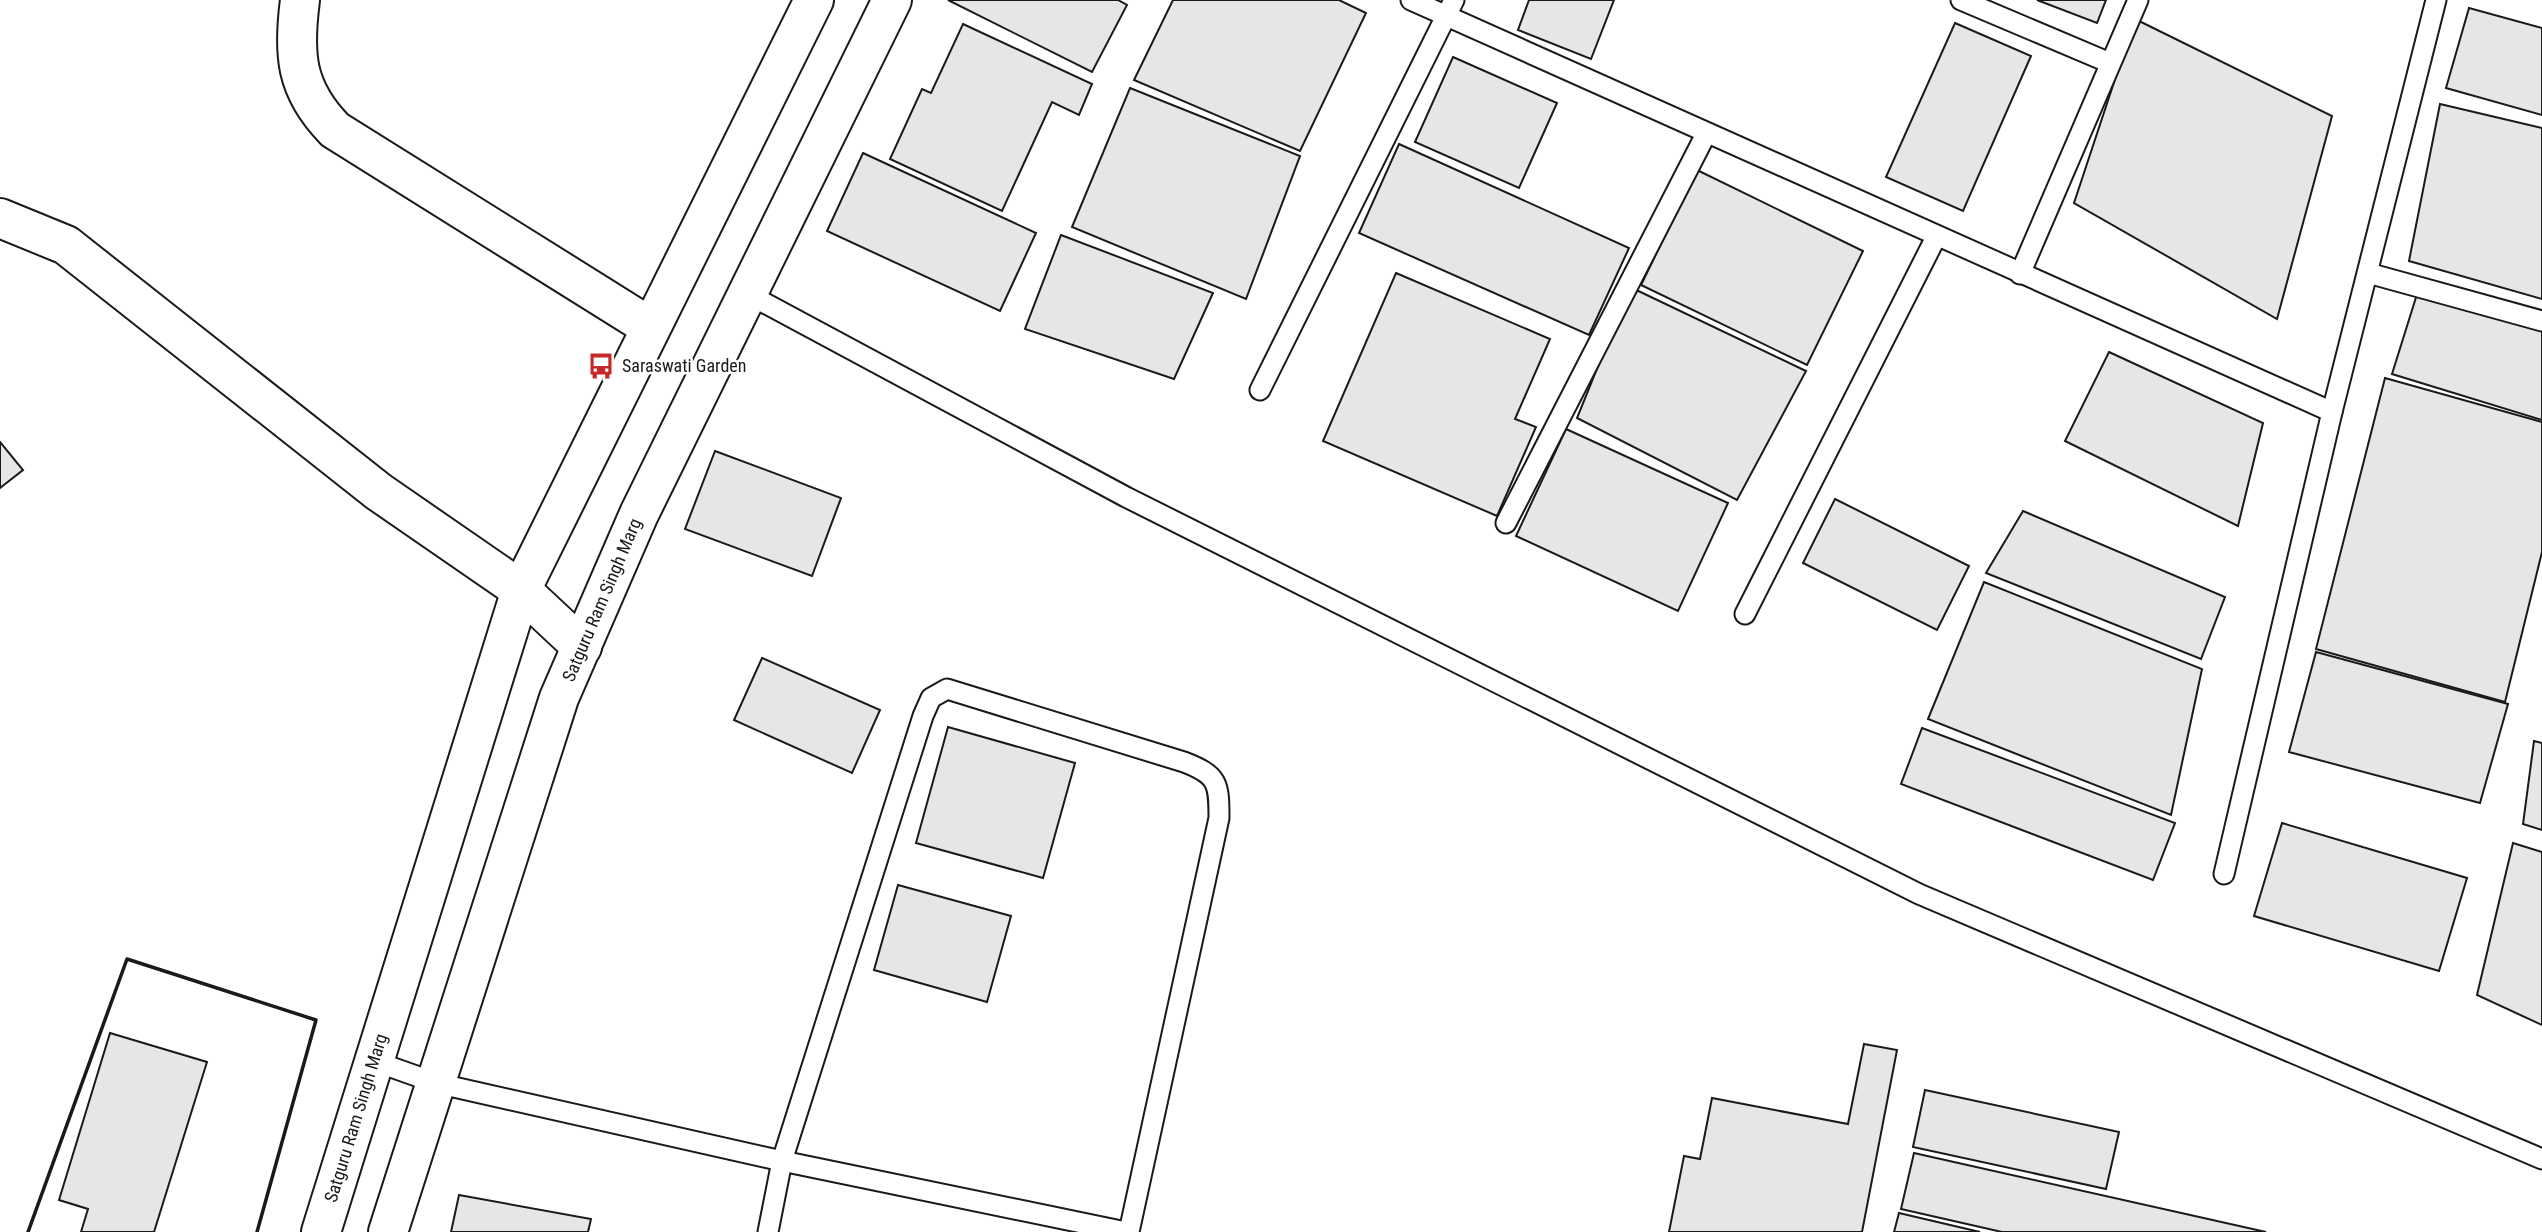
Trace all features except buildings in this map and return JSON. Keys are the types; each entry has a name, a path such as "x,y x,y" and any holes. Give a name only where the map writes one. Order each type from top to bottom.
{"main road":[{"path":"300,0 297,29 299,75 316,111 335,130 650,327"},
{"name":"Satguru Ram Singh Marg","path":"321,1232 521,590 814,0"},
{"name":"Satguru Ram Singh Marg","path":"388,1232 559,698 639,514 892,0"},
{"path":"0,218 66,245 379,492 521,590 582,647"}],"lane":[{"path":"1411,0 1450,8 1706,134 2332,412"},
{"path":"1961,0 2110,63"},
{"path":"2020,274 2138,0"},
{"path":"2224,874 2332,412 2436,0"},
{"path":"1260,390 1450,8"},
{"path":"1506,523 1706,134"},
{"path":"1745,614 1936,237"},
{"path":"2368,273 2542,321"},
{"path":"748,294 1126,497 1919,894 2542,1158"},
{"path":"374,1061 436,1083 782,1161 1127,1232 1219,818 1219,788 1207,771 968,693 947,689 931,698 923,716 782,1161 768,1232"}],"wall":[{"path":"28,1232 127,959 316,1020 257,1232"}],"place":[{"name":"Saraswati Garden","path":"601,366"}]}
